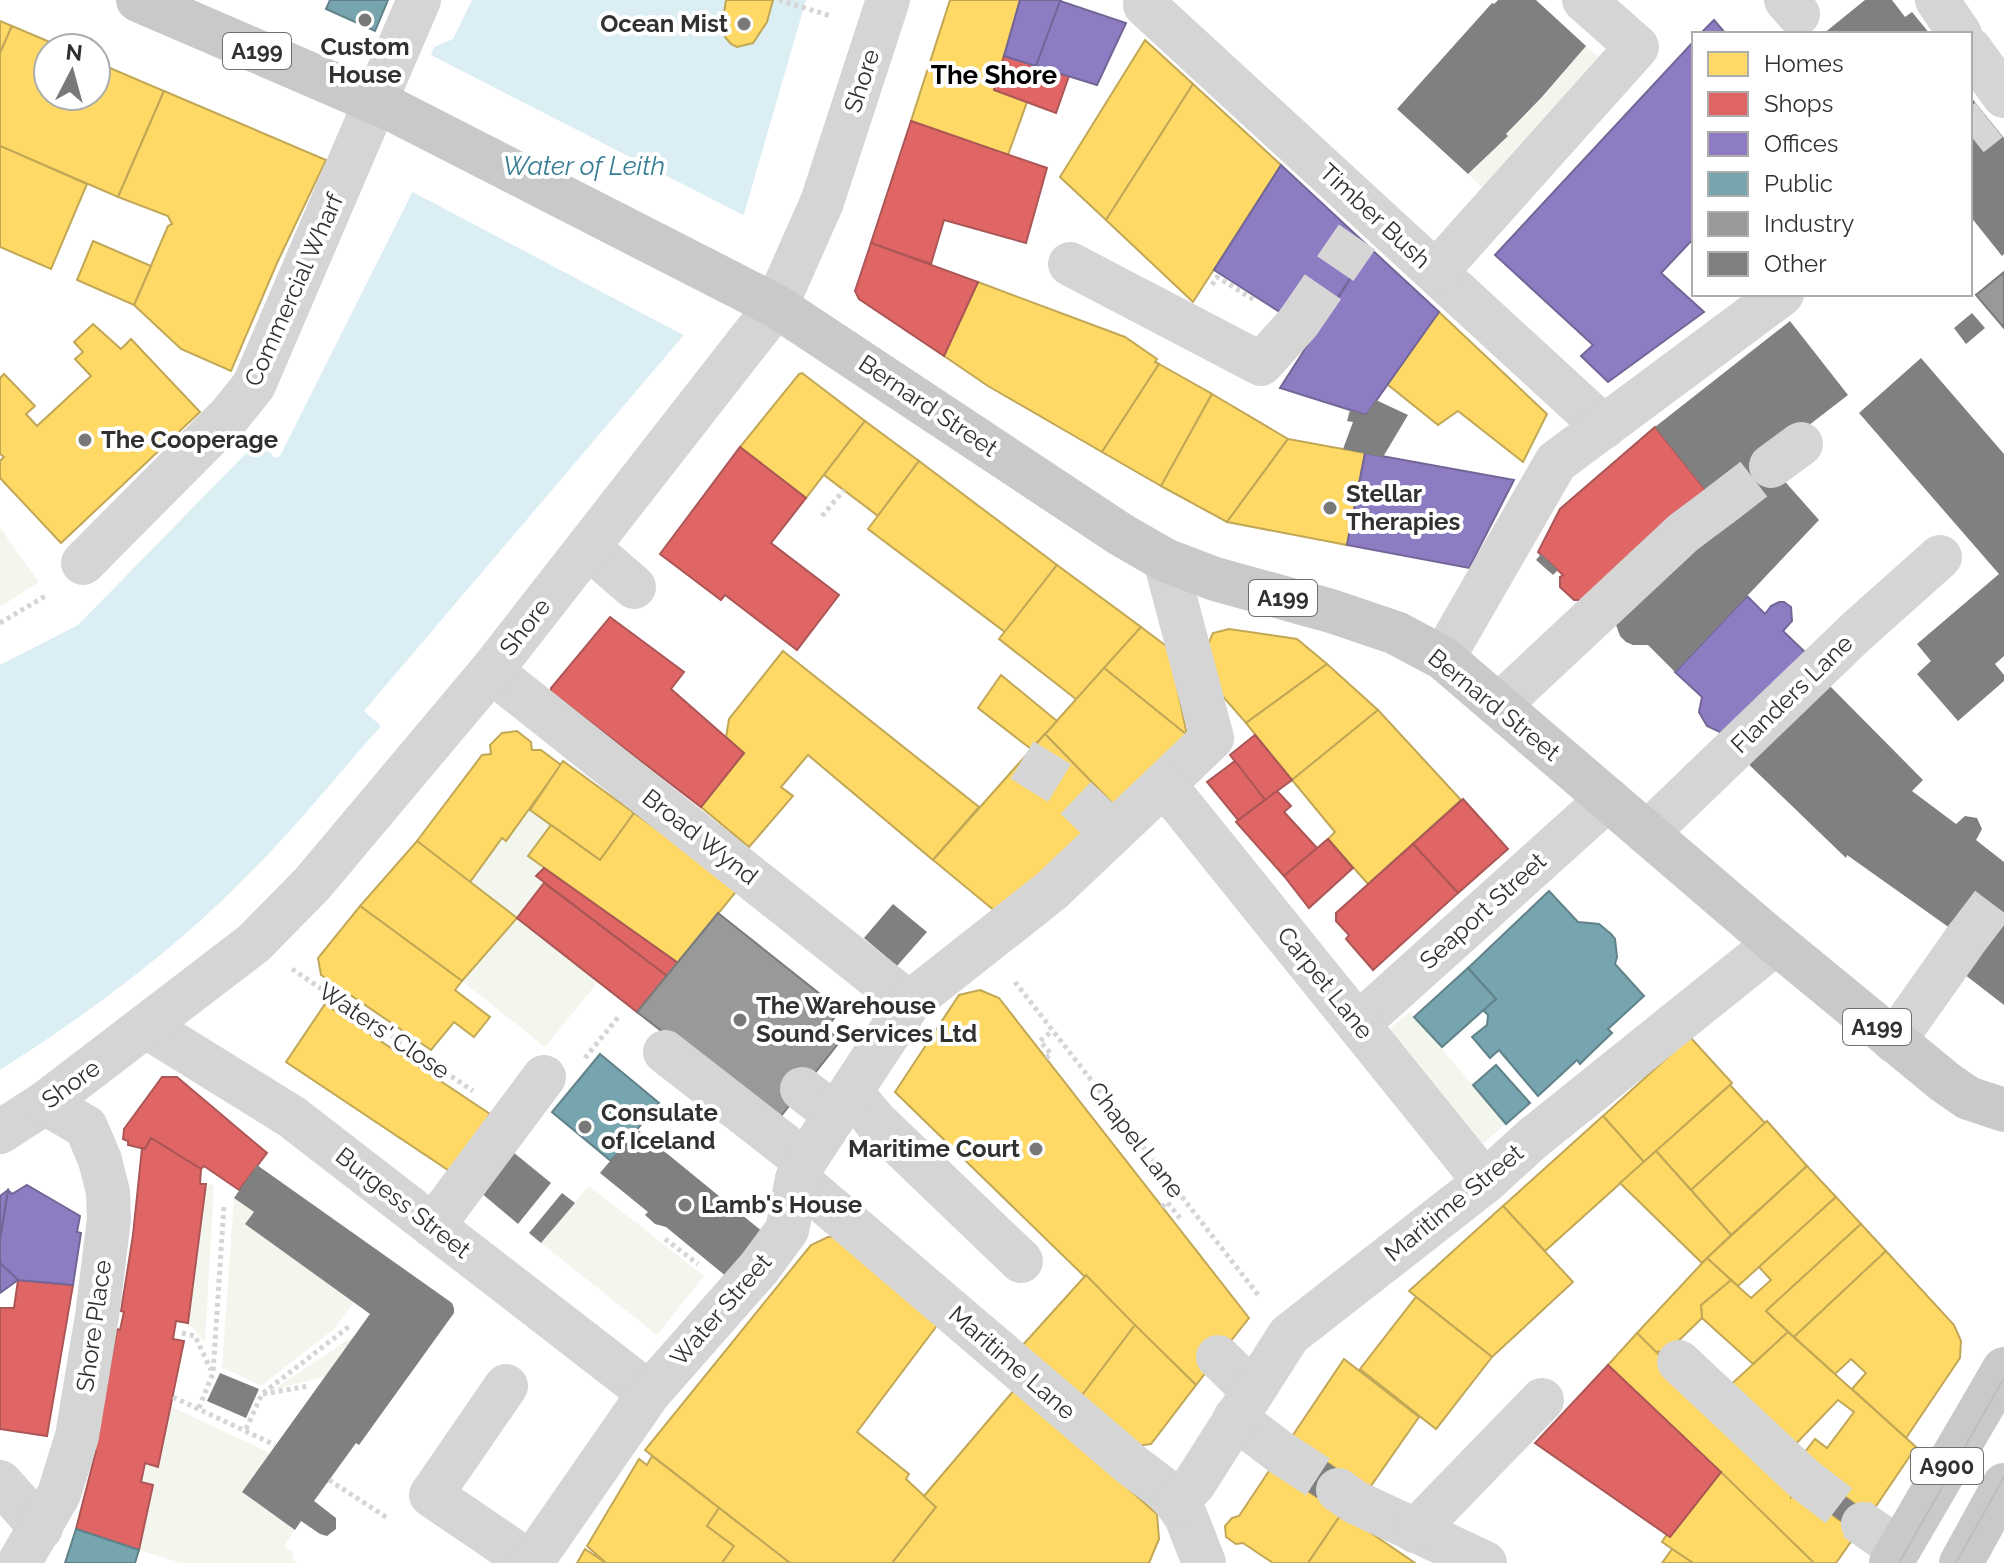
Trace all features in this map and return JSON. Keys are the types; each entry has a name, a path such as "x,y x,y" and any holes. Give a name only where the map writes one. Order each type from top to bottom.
{"main road":[{"name":"A199","path":"138,0 384,106"},
{"name":"Bernard Street","path":"384,106 776,306 1120,534 1165,560 1215,579 1331,611 1396,633 1443,658 1894,1041 1968,1098 2004,1110"},
{"name":"A900","path":"1895,1556 2004,1369"},
{"name":"A900","path":"1961,1563 2004,1485"}],"street":[{"name":"Commercial Wharf","path":"83,563 230,415 254,385 384,106 419,0"},
{"name":"Shore","path":"0,1132 45,1103 254,943 312,884 491,671 776,306 822,202 888,0"},
{"path":"1436,272 1637,47 1584,0"},
{"path":"1937,0 1959,32"},
{"name":"Timber Bush","path":"1145,5 1365,225 1436,272 1604,427"},
{"path":"1972,53 1999,108"},
{"path":"1070,264 1261,364 1298,323"},
{"path":"1443,658 1556,462 1779,296"},
{"path":"1499,705 1683,533 1719,506"},
{"path":"588,547 634,587"},
{"name":"Flanders Lane","path":"1647,833 1857,631 1940,557"},
{"path":"909,1003 1051,891 1106,827 1164,784 1212,738 1165,560"},
{"name":"Broad Wynd","path":"491,671 909,1003"},
{"name":"Carpet Lane","path":"1164,784 1485,1182"},
{"name":"Seaport Street","path":"1358,1024 1608,799"},
{"path":"1894,1041 1966,939"},
{"name":"Maritime Street","path":"1176,1502 1194,1484 1289,1335 1485,1182 1532,1139 1776,943"},
{"name":"Water Street","path":"549,1557 605,1484 649,1393 759,1268 787,1230 801,1170 829,1099 909,1003"},
{"name":"Burgess Street","path":"147,1027 292,1117 649,1393"},
{"name":"Maritime Lane","path":"665,1052 1133,1466 1165,1490 1186,1517 1195,1559"},
{"path":"433,1226 513,1119 563,1070"},
{"path":"829,1099 876,1122 1021,1261"},
{"name":"Shore Place","path":"30,1546 59,1494 77,1436 109,1219 108,1192 100,1160 86,1127 45,1103"},
{"path":"1218,1357 1243,1404 1281,1453"},
{"path":"1679,1362 1804,1479"},
{"path":"506,1386 431,1495 549,1557"},
{"path":"1415,1531 1542,1400"},
{"path":"0,1482 30,1546"},
{"path":"1338,1490 1355,1502 1485,1563"},
{"path":"1863,1524 1895,1556"}],"path":[{"path":"822,516 844,490"},
{"name":"Waters' Close","path":"254,943 513,1119"},
{"name":"Chapel Lane","path":"980,948 1010,977 1289,1335"},
{"path":"563,1070 620,1015"},
{"path":"1046,1058 1051,1054 1040,1041 1052,1030"},
{"path":"1162,1207 1167,1202 1180,1218"},
{"path":"199,1408 213,1373 224,1205"},
{"path":"246,1429 262,1394 351,1325"},
{"path":"182,1333 195,1336 213,1373"},
{"path":"262,1394 309,1386"},
{"path":"173,1397 275,1445"}],"shaded area":[{"path":"1586,46 1608,66 1488,193 1468,174 1543,97"},
{"path":"0,528 39,582 0,607"},
{"path":"530,810 551,825 528,856 544,868 536,876 544,883 517,918 470,882 502,838 507,841"},
{"path":"517,918 598,982 545,1047 462,981"},
{"path":"1410,1012 1506,1124 1480,1146 1385,1032"},
{"path":"206,1184 214,1185 205,1342 188,1323"},
{"path":"589,1186 704,1276 657,1335 541,1243"},
{"path":"234,1198 254,1212 246,1225 354,1302 334,1329 261,1386 222,1367"},
{"path":"355,1335 326,1376 273,1390"},
{"path":"170,1406 270,1453 242,1492 295,1530 284,1546 295,1554 292,1560 300,1563 181,1563 139,1550 153,1485 141,1482"}],"water":[{"name":"Water of Leith","path":"472,0 806,0 744,214 683,336 364,711 381,726 317,800 223,900 163,953 100,1002 0,1070 0,665 78,625 258,441 275,458 280,456 415,187 428,63 434,47 453,39"}],"pier":[{"path":"427,53 747,217 687,337 409,190"}],"building: Homes":[{"name":"Ocean Mist","path":"726,0 773,0 767,22 753,43 737,47 725,37 722,26"},
{"path":"950,0 1020,0 994,90 1027,102 1008,155 911,121"},
{"path":"0,21 12,26 0,53"},
{"path":"12,26 32,34 32,112 112,112 112,69 164,91 118,197 0,146 0,53"},
{"path":"1145,40 1193,84 1106,220 1060,177"},
{"path":"1193,84 1281,165 1193,302 1106,220"},
{"path":"164,91 326,160 231,371 181,349 134,305 168,226 172,224 168,216 118,197"},
{"path":"0,146 87,184 51,269 0,247"},
{"path":"93,241 151,266 134,305 77,280"},
{"path":"978,282 1125,337 1157,359 1155,362 1159,364 1102,452 988,386 944,356"},
{"path":"1439,312 1547,414 1523,462 1458,411 1438,425 1387,384"},
{"name":"The Cooperage","path":"93,324 121,349 131,339 200,412 61,543 0,478 0,461 4,457 0,454 0,378 4,374 35,406 26,414 37,426 91,376 75,359 83,352 74,342"},
{"path":"1159,364 1212,394 1161,486 1102,452"},
{"path":"802,373 865,421 806,498 740,447"},
{"path":"1212,394 1288,439 1227,522 1161,486"},
{"path":"865,421 919,461 878,516 824,475"},
{"path":"1288,439 1365,453 1347,545 1227,522"},
{"path":"919,461 1057,565 1005,632 868,529"},
{"path":"1057,565 1141,627 1077,700 999,639"},
{"path":"1141,627 1169,648 1187,735 1104,668"},
{"path":"1229,629 1297,639 1327,664 1246,723 1219,692 1208,644 1213,633"},
{"path":"783,651 979,807 933,860 808,755 781,787 793,796 749,847 701,807 744,753 726,737 729,719"},
{"path":"1327,664 1378,710 1292,780 1246,723"},
{"path":"1104,668 1187,735 1115,806 1045,734"},
{"path":"1001,675 1057,721 1031,749 978,708"},
{"path":"1378,710 1461,800 1368,884 1328,839 1335,832 1292,780"},
{"path":"517,731 531,742 532,750 541,750 561,765 506,841 502,838 470,882 417,841 482,755 491,754 490,745 502,733"},
{"path":"1045,734 1115,806 1002,917 933,860"},
{"path":"563,761 634,813 600,860 530,810"},
{"path":"634,813 739,888 678,963 528,856 551,825 600,860"},
{"path":"417,841 517,918 462,981 360,906"},
{"path":"360,906 462,981 455,990 490,1017 474,1037 454,1022 431,1050 321,975 318,958"},
{"name":"Maritime Court","path":"980,990 999,998 1249,1318 1196,1385 895,1092 959,995"},
{"path":"325,1004 490,1114 451,1172 286,1062"},
{"path":"1690,1037 1732,1083 1644,1162 1603,1116"},
{"path":"1730,1085 1765,1123 1691,1190 1656,1151"},
{"path":"1603,1116 1644,1162 1545,1251 1503,1206"},
{"path":"1767,1121 1807,1166 1731,1235 1691,1190"},
{"path":"1656,1151 1731,1235 1702,1263 1620,1183"},
{"path":"1807,1166 1836,1197 1738,1286 1707,1258"},
{"path":"1836,1197 1861,1224 1766,1311 1788,1332 1753,1364 1702,1318 1701,1305 1731,1280 1751,1298 1771,1280 1759,1267"},
{"path":"1503,1206 1573,1282 1492,1357 1409,1291"},
{"path":"1861,1224 1886,1251 1794,1337 1766,1311"},
{"path":"828,1237 838,1237 939,1323 857,1432 909,1474 906,1479 936,1507 892,1563 790,1563 645,1450 811,1245"},
{"path":"1886,1251 1954,1325 1961,1341 1960,1358 1906,1438 1852,1389 1866,1373 1851,1359 1835,1374 1794,1337"},
{"path":"1707,1258 1731,1280 1701,1305 1702,1318 1668,1351 1655,1352 1637,1333"},
{"path":"1086,1275 1135,1325 1080,1398 1021,1347"},
{"path":"1416,1297 1492,1357 1436,1429 1360,1369"},
{"path":"1135,1325 1196,1385 1151,1444 1136,1446 1080,1398"},
{"path":"1788,1332 1916,1447 1870,1515 1798,1461 1815,1439 1827,1448 1854,1412 1838,1400 1787,1453 1724,1391"},
{"path":"1637,1333 1790,1484 1791,1497 1797,1489 1857,1533 1836,1563 1814,1563 1608,1365"},
{"path":"1344,1359 1419,1417 1368,1490 1291,1438"},
{"path":"1015,1389 1157,1514 1159,1539 1149,1563 892,1563 936,1507 924,1496"},
{"path":"652,1456 719,1508 707,1526 734,1546 722,1563 606,1563 587,1546 639,1459 647,1465"},
{"path":"1271,1468 1342,1513 1308,1563 1273,1563 1243,1543 1236,1544 1226,1537 1225,1526 1232,1518 1239,1516"},
{"path":"1721,1472 1814,1563 1693,1563 1662,1542 1667,1534 1670,1537"},
{"path":"719,1508 790,1563 722,1563 734,1546 707,1526"},
{"path":"1342,1513 1415,1563 1308,1563"},
{"path":"585,1549 606,1563 577,1563"},
{"path":"1672,1549 1693,1563 1662,1563"}],"building: Shops":[{"path":"1004,56 1069,76 1056,113 994,90"},
{"path":"911,121 1047,168 1026,243 944,220 931,264 871,243"},
{"path":"871,243 978,282 944,356 859,299 855,291"},
{"path":"1655,427 1711,497 1585,600 1574,600 1560,587 1560,577 1563,575 1538,552 1560,509"},
{"path":"740,447 806,498 771,543 839,595 797,650 725,595 721,600 660,554"},
{"path":"610,617 684,672 671,689 744,753 701,807 551,692 551,688"},
{"path":"1255,735 1292,780 1265,800 1230,755"},
{"path":"1235,761 1265,800 1238,820 1207,782"},
{"path":"1277,791 1291,806 1284,812 1317,848 1284,876 1236,822"},
{"path":"1463,799 1508,849 1458,893 1413,844"},
{"path":"1328,839 1353,868 1309,908 1284,876"},
{"path":"1413,844 1458,893 1373,970 1346,939 1349,935 1336,921 1336,913"},
{"path":"544,868 678,963 667,976 536,876"},
{"path":"544,883 667,976 637,1012 517,918"},
{"path":"162,1077 177,1077 267,1153 239,1190 204,1166 201,1169 151,1138 145,1149 128,1145 128,1141 123,1139 124,1129"},
{"path":"151,1138 201,1169 200,1184 206,1184 188,1323 176,1321 173,1339 184,1341 158,1467 145,1463 141,1482 153,1485 139,1550 76,1529 96,1451 117,1329 120,1330 124,1312 121,1311 142,1148 145,1149"},
{"path":"18,1280 73,1285 47,1436 0,1429 0,1308 14,1308"},
{"path":"1608,1365 1721,1472 1670,1537 1535,1443"}],"building: Offices":[{"path":"1020,0 1061,0 1036,66 1004,56"},
{"path":"1060,1 1126,23 1097,85 1036,66"},
{"path":"1714,20 1724,32 1702,32"},
{"path":"1692,43 1692,240 1661,273 1704,312 1608,382 1581,356 1593,345 1495,255"},
{"path":"1281,165 1370,248 1314,334 1214,270"},
{"path":"1370,248 1439,312 1366,415 1280,388"},
{"path":"1365,453 1514,480 1469,568 1347,545"},
{"path":"1747,596 1765,614 1779,602 1791,607 1792,621 1783,631 1807,654 1727,732 1720,732 1707,726 1699,712 1702,697 1675,672"},
{"path":"27,1185 80,1216 77,1232 81,1233 73,1285 18,1280 0,1263 0,1239 8,1190 12,1194"},
{"path":"8,1190 0,1239 0,1196"},
{"path":"0,1263 18,1280 0,1293"}],"building: Public":[{"name":"Custom House","path":"330,0 388,0 375,31 326,9"},
{"path":"1549,891 1578,922 1599,924 1611,934 1615,939 1615,964 1644,996 1608,1029 1612,1033 1580,1064 1577,1060 1538,1096 1499,1050 1490,1058 1472,1037 1487,1025 1488,1015 1483,1010 1496,999 1468,968"},
{"path":"1468,968 1496,999 1442,1047 1414,1017"},
{"path":"600,1054 659,1103 611,1161 552,1112"},
{"path":"1496,1065 1530,1103 1506,1124 1473,1085"},
{"path":"76,1529 139,1550 135,1563 65,1563"}],"building: Industry":[{"path":"2004,272 2004,328 1976,295"},
{"name":"The Warehouse Sound Services Ltd","path":"718,913 840,1010 826,1029 841,1040 777,1121 637,1012"}],"building: Other":[{"path":"1498,0 1536,0 1586,46 1506,134 1508,136 1468,174 1397,109"},
{"path":"1865,0 1892,0 1905,17 1912,12 1928,32 1825,32"},
{"path":"1972,98 2004,138 2002,256 1972,218"},
{"path":"1972,313 1985,328 1966,344 1954,328"},
{"path":"1790,321 1848,395 1765,459 1819,520 1675,672 1648,645 1626,642 1615,622 1711,497 1655,427"},
{"path":"1921,358 2004,454 2004,656 1995,664 2004,675 2004,681 1958,721 1917,674 1931,661 1917,644 1999,574 1859,413"},
{"path":"1376,400 1408,415 1383,457 1343,449 1353,422 1347,421 1350,410 1366,415"},
{"path":"1541,554 1558,570 1553,575 1536,560"},
{"path":"1824,680 1923,780 1912,791 1956,824 1965,816 1977,818 1982,829 1976,840 2004,862 2004,1005 1960,971 1978,948 1847,855 1846,858 1740,756"},
{"path":"893,904 927,932 897,966 864,938"},
{"name":"Lamb's House","path":"637,1129 763,1232 727,1277 666,1227 655,1224 645,1215 648,1212 600,1173"},
{"path":"513,1152 551,1183 518,1224 480,1192"},
{"path":"257,1165 452,1303 454,1308 454,1313 359,1445 356,1443 314,1501 336,1518 336,1529 327,1536 301,1521 295,1530 242,1492 370,1314 245,1224 254,1212 234,1198"},
{"path":"562,1193 575,1203 541,1243 529,1233"},
{"path":"220,1373 259,1389 246,1418 207,1401"},
{"path":"1291,1438 1346,1475 1329,1505 1271,1468"},
{"path":"1810,1470 1870,1515 1857,1533 1797,1489"}],"tunnel":[{"path":"1972,133 1989,120"},
{"path":"1298,323 1357,237"},
{"path":"1719,506 1771,466"},
{"path":"1022,760 1061,784 1100,821"},
{"path":"1966,939 2004,889"},
{"path":"1281,1453 1338,1490"},
{"path":"1804,1479 1863,1524"}],"tram line":[{"path":"1899,1563 2004,1378"},
{"path":"1956,1563 2004,1477"}],"place":[{"name":"Custom House","path":"365,20"},
{"name":"Ocean Mist","path":"744,24"},
{"name":"The Cooperage","path":"85,440"},
{"name":"Stellar Therapies","path":"1330,508"},
{"name":"The Warehouse Sound Services Ltd","path":"740,1020"},
{"name":"Consulate of Iceland","path":"585,1127"},
{"name":"Maritime Court","path":"1036,1149"},
{"name":"Lamb's House","path":"685,1205"}],"district":[{"name":"The Shore","path":"994,75"}]}
